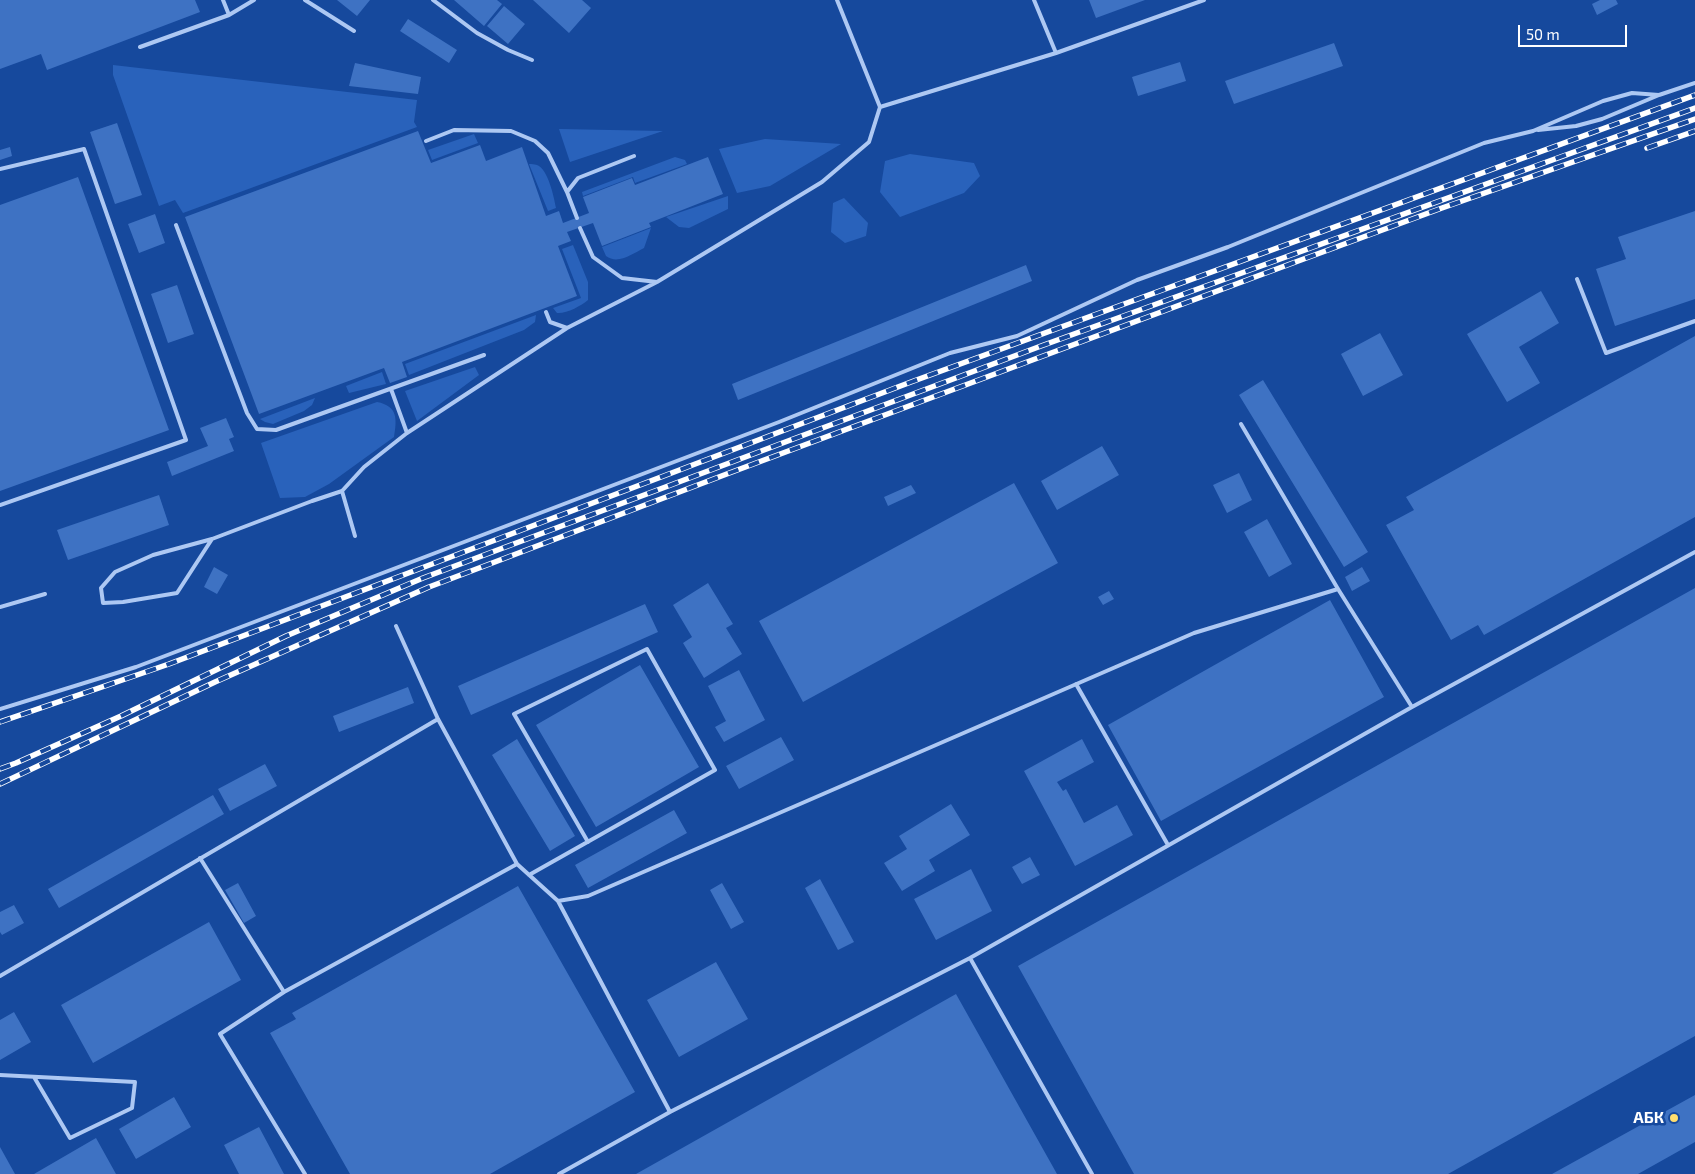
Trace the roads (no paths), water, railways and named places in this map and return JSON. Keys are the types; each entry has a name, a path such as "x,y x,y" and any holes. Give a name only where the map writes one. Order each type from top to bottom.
{"lane":[{"path":"223,0 229,15"},
{"path":"140,47 229,15 254,0"},
{"path":"305,0 354,31"},
{"path":"433,0 477,33 508,50 532,60"},
{"path":"212,539 177,593 103,604 101,588 115,572 153,554 212,539 342,491 364,467 407,433 567,328 657,282 822,182 869,142 880,107 837,0"},
{"path":"1034,0 1056,53"},
{"path":"880,107 1056,53 1204,0"},
{"path":"0,709 136,667 779,422 950,353 1017,336 1137,280 1228,247 1484,143 1533,131 1576,126 1602,119 1659,95 1695,83"},
{"path":"1533,131 1603,101 1632,93 1659,95"},
{"path":"426,141 454,130 511,131 535,141 548,153 577,218"},
{"path":"0,169 84,149 186,440 0,505"},
{"path":"567,192 578,178 634,156"},
{"path":"176,225 247,413 257,429 276,430 484,355"},
{"path":"580,228 593,257 622,278 657,282"},
{"path":"1577,279 1606,353 1695,321"},
{"path":"546,312 550,322 567,328"},
{"path":"390,390 407,433"},
{"path":"1241,424 1338,589 1412,707"},
{"path":"342,491 355,536"},
{"path":"559,1174 670,1112 970,958 1412,707 1695,552"},
{"path":"558,901 588,896 1194,633 1338,589"},
{"path":"0,607 45,594"},
{"path":"396,626 438,719 517,864 558,901 670,1112"},
{"path":"529,875 588,842 714,770 647,649 514,714 588,842"},
{"path":"1076,684 1168,845"},
{"path":"0,976 438,719"},
{"path":"200,858 284,992"},
{"path":"305,1174 220,1034 284,992 517,864"},
{"path":"970,958 1092,1174"},
{"path":"0,1076 34,1077 135,1082 132,1108 70,1138 34,1077"}],"railway":[{"path":"0,722 169,664 911,382 1695,95"},
{"path":"0,769 121,716 286,636 423,578 1041,346 1695,108"},
{"path":"0,784 215,682 429,587 1263,274 1442,208 1695,119"},
{"path":"1647,148 1695,131"}],"place":[{"name":"АБК","path":"1674,1118"}]}
